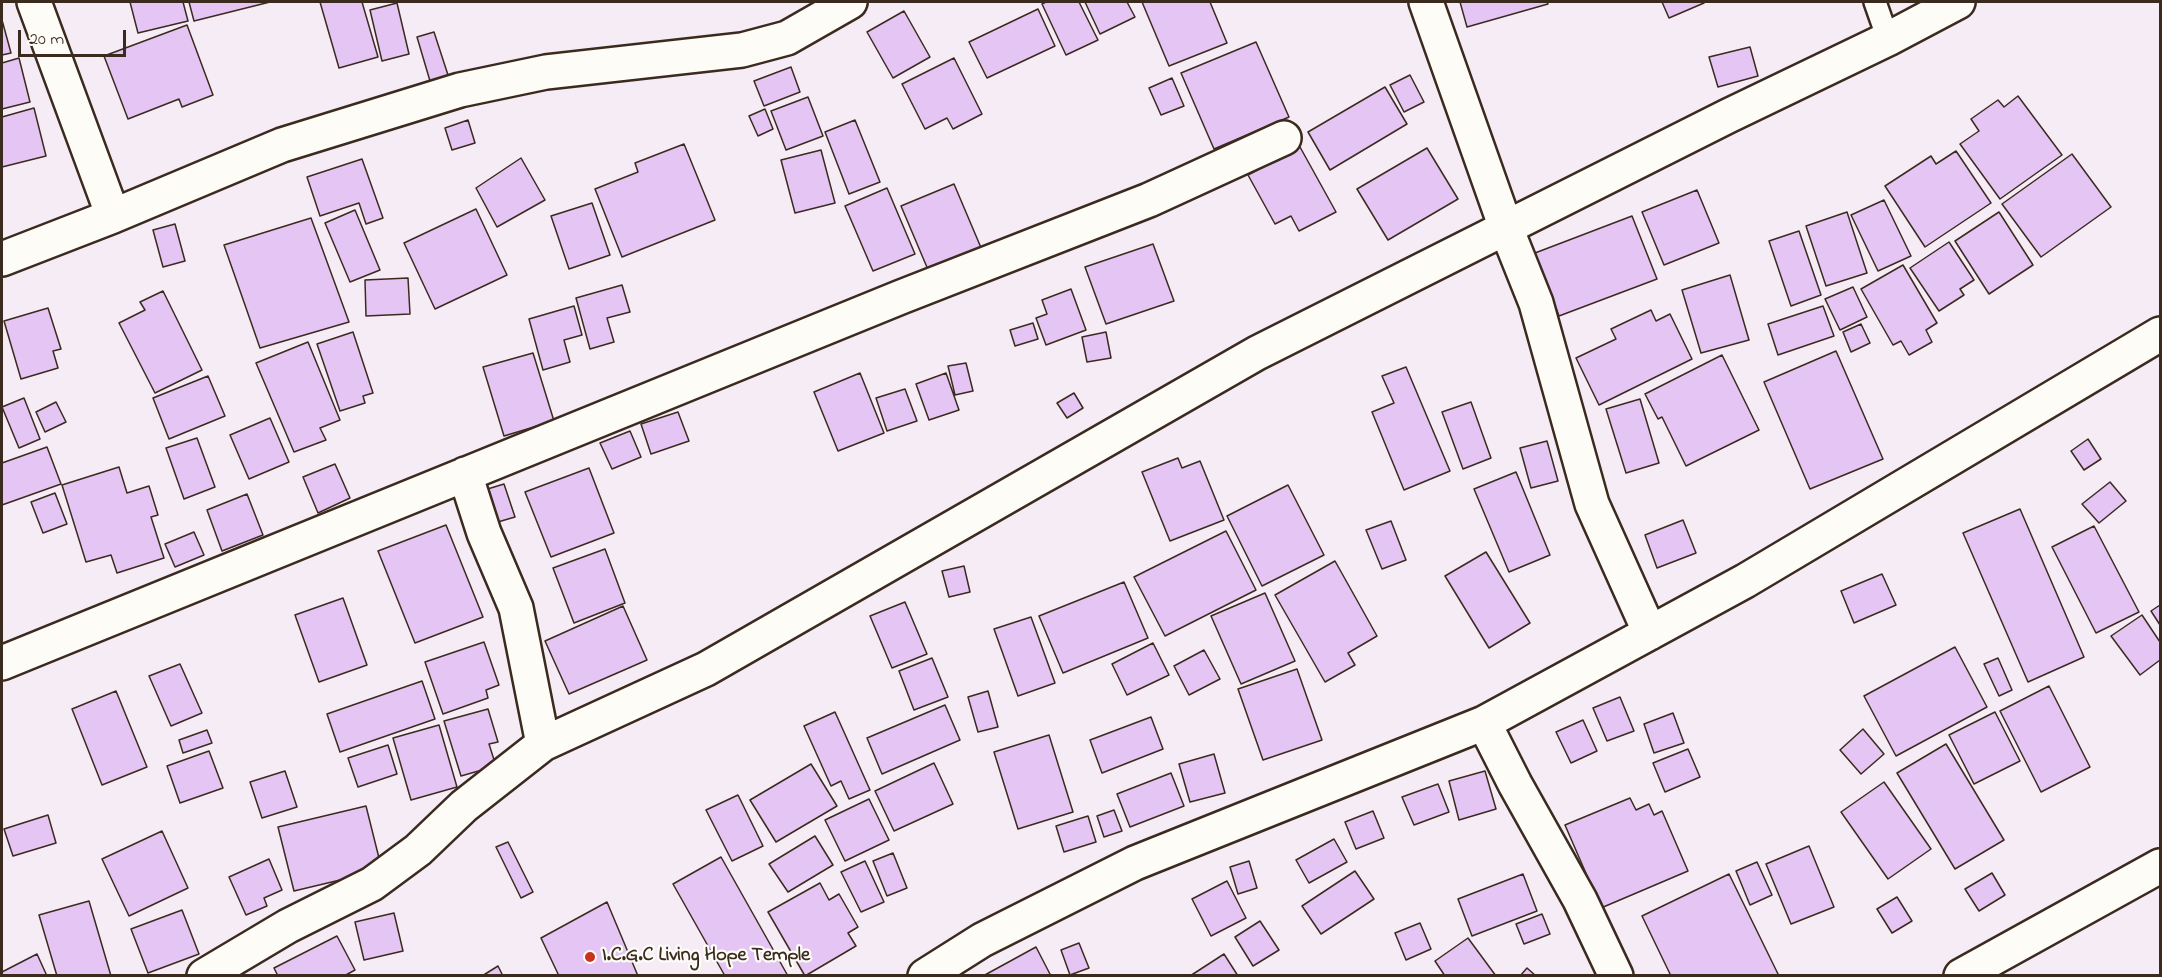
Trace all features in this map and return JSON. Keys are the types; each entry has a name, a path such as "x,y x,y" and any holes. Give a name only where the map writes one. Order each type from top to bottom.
{"street":[{"path":"34,2 113,216"},
{"path":"2,259 113,216 282,145 460,90 546,72 742,50 787,38 850,2"},
{"path":"1426,2 1506,228 1536,303 1592,504 1650,633"},
{"path":"211,974 288,926 372,884 418,850 464,806 543,744 706,669 1257,353 1958,2"},
{"path":"2,663 901,297 1149,200 1284,138"},
{"path":"925,975 982,940 1135,863 1484,723 1744,581 2160,334"},
{"path":"465,474 484,533 516,608 543,744"},
{"path":"1484,723 1515,784 1580,900 1616,975"},
{"path":"1961,975 2160,866"}],"lane":[{"path":"1875,2 1888,39"}],"building":[{"path":"130,2 183,2 188,21 138,33"},
{"path":"189,2 270,2 194,21"},
{"path":"320,2 362,2 378,57 339,68"},
{"path":"1079,2 1098,40 1066,55 1042,4"},
{"path":"1085,2 1127,2 1135,17 1100,34"},
{"path":"1142,2 1210,2 1227,43 1169,66"},
{"path":"1460,2 1547,2 1548,4 1467,27"},
{"path":"1662,2 1704,2 1704,3 1669,18"},
{"path":"397,3 409,54 382,61 370,10"},
{"path":"1038,9 1055,46 987,78 969,42"},
{"path":"904,11 930,57 893,78 867,32"},
{"path":"2,20 11,53 2,55"},
{"path":"187,25 213,95 182,107 179,99 128,119 104,56"},
{"path":"434,32 448,75 430,81 417,37"},
{"path":"1256,42 1289,117 1214,149 1181,73"},
{"path":"1750,47 1758,76 1718,87 1709,57"},
{"path":"19,58 30,102 2,109 2,63"},
{"path":"954,58 982,114 953,129 947,118 925,129 902,84"},
{"path":"791,67 800,92 764,106 754,81"},
{"path":"1410,75 1424,102 1404,112 1390,85"},
{"path":"1172,78 1184,106 1161,115 1149,88"},
{"path":"1385,87 1407,124 1330,170 1308,132"},
{"path":"2018,96 2062,155 2000,199 1960,144 1979,131 1971,119 1998,100 2004,107"},
{"path":"808,97 823,136 786,150 771,111"},
{"path":"34,108 46,156 2,167 2,117"},
{"path":"765,109 773,129 758,136 749,116"},
{"path":"468,120 475,143 452,150 445,128"},
{"path":"855,120 880,182 849,194 825,132"},
{"path":"684,144 715,220 622,257 595,189 638,172 635,163"},
{"path":"1300,147 1336,212 1299,231 1291,216 1275,224 1248,175"},
{"path":"1427,148 1458,199 1388,240 1357,189"},
{"path":"821,150 835,203 795,213 781,160"},
{"path":"1956,151 1991,203 1925,247 1885,186 1931,156 1936,164"},
{"path":"2072,154 2111,207 2041,257 2002,204"},
{"path":"521,158 545,200 497,227 476,188"},
{"path":"362,159 383,218 366,224 359,203 320,216 307,177"},
{"path":"954,184 982,250 929,272 901,206"},
{"path":"887,188 915,254 873,271 845,206"},
{"path":"1697,190 1719,243 1664,265 1642,212"},
{"path":"1884,200 1911,256 1878,271 1851,215"},
{"path":"592,203 610,255 569,269 551,216"},
{"path":"476,209 507,275 435,309 404,243"},
{"path":"355,210 380,270 350,282 325,223"},
{"path":"1847,212 1867,273 1826,286 1806,226"},
{"path":"1999,212 2033,265 1989,294 1955,241"},
{"path":"1632,216 1657,279 1559,316 1535,253"},
{"path":"311,218 349,322 260,348 224,245"},
{"path":"175,224 185,261 163,267 153,230"},
{"path":"1799,231 1821,295 1791,306 1769,241"},
{"path":"1949,242 1974,280 1960,289 1964,295 1939,311 1910,268"},
{"path":"1153,244 1174,301 1106,324 1085,267"},
{"path":"1903,265 1937,323 1926,330 1932,342 1909,355 1901,341 1893,345 1861,289"},
{"path":"1730,275 1749,340 1701,353 1682,290"},
{"path":"408,278 410,314 366,316 365,280"},
{"path":"622,285 630,312 607,318 614,342 590,349 576,298"},
{"path":"1853,287 1867,317 1840,330 1825,299"},
{"path":"1071,289 1086,330 1046,345 1036,318 1047,314 1042,300"},
{"path":"163,291 202,370 155,393 119,323 145,310 140,302"},
{"path":"574,306 582,335 564,340 570,362 543,370 529,319"},
{"path":"1823,306 1834,336 1778,355 1768,324"},
{"path":"48,308 61,349 53,351 58,368 21,379 4,321"},
{"path":"1651,310 1656,321 1670,314 1692,359 1599,405 1576,358 1616,339 1611,329"},
{"path":"1033,323 1038,339 1015,346 1010,330"},
{"path":"1861,324 1870,343 1851,352 1843,332"},
{"path":"353,332 373,393 363,396 365,403 340,411 317,344"},
{"path":"1106,332 1111,358 1087,362 1082,337"},
{"path":"308,342 340,420 320,428 326,440 294,452 256,363"},
{"path":"1836,351 1883,459 1810,489 1764,382"},
{"path":"533,353 554,421 504,436 483,367"},
{"path":"1722,355 1759,430 1686,466 1662,417 1658,419 1645,394"},
{"path":"966,363 973,391 955,395 948,366"},
{"path":"1406,367 1450,471 1404,490 1372,412 1394,403 1382,376"},
{"path":"860,373 884,433 838,451 814,392"},
{"path":"946,373 959,410 929,420 916,384"},
{"path":"208,376 225,416 169,439 153,398"},
{"path":"905,389 917,421 887,431 876,398"},
{"path":"1074,393 1083,408 1067,418 1057,403"},
{"path":"24,398 40,439 19,448 2,407"},
{"path":"1640,399 1659,463 1626,473 1606,409"},
{"path":"56,402 66,422 45,432 36,412"},
{"path":"1471,402 1491,458 1463,469 1442,412"},
{"path":"678,412 689,441 651,454 641,424"},
{"path":"270,418 289,462 249,479 230,435"},
{"path":"630,431 641,457 612,469 600,443"},
{"path":"197,438 215,487 184,499 166,448"},
{"path":"2088,439 2101,459 2084,470 2071,451"},
{"path":"1547,441 1558,481 1531,488 1520,448"},
{"path":"47,447 61,484 2,505 2,463"},
{"path":"1178,458 1182,468 1200,461 1224,520 1170,541 1142,472"},
{"path":"335,464 350,498 318,513 303,477"},
{"path":"119,467 127,493 149,486 158,515 151,517 164,558 117,573 111,555 86,562 62,485"},
{"path":"589,468 614,533 551,557 525,492"},
{"path":"1516,472 1550,555 1509,572 1474,489"},
{"path":"2110,482 2126,501 2099,523 2082,504"},
{"path":"504,484 515,517 491,524 481,491"},
{"path":"1288,485 1324,555 1262,586 1227,516"},
{"path":"55,493 67,524 43,533 31,502"},
{"path":"247,494 263,535 222,551 207,510"},
{"path":"2020,509 2084,657 2028,682 1963,533"},
{"path":"1683,520 1696,553 1657,568 1645,535"},
{"path":"1391,521 1406,560 1382,569 1366,530"},
{"path":"446,525 483,617 415,643 378,551"},
{"path":"2094,526 2139,612 2096,633 2052,547"},
{"path":"1226,531 1256,590 1165,636 1134,577"},
{"path":"194,532 204,555 175,567 165,544"},
{"path":"605,549 625,603 574,623 553,568"},
{"path":"1486,552 1530,623 1489,648 1445,576"},
{"path":"1335,561 1377,636 1348,653 1355,665 1325,682 1275,595"},
{"path":"964,566 970,592 949,597 942,571"},
{"path":"1882,574 1896,605 1854,623 1841,591"},
{"path":"1124,582 1148,638 1063,673 1039,616"},
{"path":"1265,593 1295,661 1241,684 1211,616"},
{"path":"343,598 367,665 319,682 295,615"},
{"path":"905,602 927,654 892,668 870,616"},
{"path":"2160,605 2160,625 2151,611"},
{"path":"623,606 647,660 569,694 545,641"},
{"path":"2142,615 2160,642 2160,660 2140,675 2111,636"},
{"path":"1031,617 1055,683 1018,696 994,629"},
{"path":"484,642 499,685 486,690 488,698 443,714 425,662"},
{"path":"1153,643 1169,675 1127,695 1112,664"},
{"path":"1955,647 1987,707 1896,756 1864,696"},
{"path":"1204,650 1220,679 1189,695 1174,666"},
{"path":"932,658 948,697 914,710 899,671"},
{"path":"1998,658 2012,690 1999,696 1984,664"},
{"path":"180,664 202,713 171,726 149,676"},
{"path":"1297,669 1322,740 1263,760 1238,689"},
{"path":"422,681 435,719 340,752 327,714"},
{"path":"2049,686 2090,767 2041,792 2000,711"},
{"path":"116,691 147,767 102,785 72,709"},
{"path":"988,691 998,727 978,732 968,697"},
{"path":"1620,697 1634,731 1607,741 1593,708"},
{"path":"945,705 960,740 882,774 867,738"},
{"path":"488,709 498,742 489,744 496,766 461,776 444,721"},
{"path":"835,712 870,790 849,799 841,781 831,786 804,726"},
{"path":"1995,712 2020,761 1974,784 1949,735"},
{"path":"1673,713 1684,743 1654,753 1644,724"},
{"path":"1151,717 1163,749 1102,773 1090,740"},
{"path":"1583,720 1597,751 1571,763 1556,732"},
{"path":"439,725 457,787 411,800 393,738"},
{"path":"1863,729 1884,754 1861,774 1840,750"},
{"path":"207,730 212,743 183,753 179,740"},
{"path":"1049,735 1073,812 1018,829 994,752"},
{"path":"1946,744 2004,840 1955,869 1897,773"},
{"path":"388,745 397,774 358,787 348,758"},
{"path":"1688,749 1700,777 1665,792 1653,763"},
{"path":"209,751 223,788 180,803 167,766"},
{"path":"1214,754 1225,793 1190,802 1179,764"},
{"path":"934,763 953,804 894,831 875,791"},
{"path":"811,764 837,806 776,842 750,800"},
{"path":"285,771 297,807 262,818 250,782"},
{"path":"1485,771 1496,809 1459,820 1449,781"},
{"path":"1171,773 1184,806 1130,827 1117,794"},
{"path":"1884,782 1931,849 1888,879 1841,812"},
{"path":"1438,784 1449,812 1414,825 1402,797"},
{"path":"738,795 763,846 732,861 706,810"},
{"path":"1630,798 1636,810 1649,804 1654,815 1662,811 1688,871 1601,908 1565,825"},
{"path":"869,799 889,840 845,861 825,820"},
{"path":"366,806 382,870 294,891 278,827"},
{"path":"1114,810 1122,831 1104,837 1097,816"},
{"path":"1373,811 1384,838 1356,849 1345,822"},
{"path":"48,815 56,843 13,856 4,829"},
{"path":"1088,816 1096,842 1064,852 1056,826"},
{"path":"162,831 188,888 129,916 102,859"},
{"path":"815,836 833,865 788,892 769,864"},
{"path":"1334,839 1347,862 1309,883 1296,860"},
{"path":"508,842 533,892 521,898 496,847"},
{"path":"1809,846 1834,907 1791,924 1766,864"},
{"path":"893,853 907,888 887,896 873,861"},
{"path":"721,857 788,976 725,976 673,884"},
{"path":"269,859 282,890 264,898 267,906 246,915 229,877"},
{"path":"865,861 884,902 861,912 841,872"},
{"path":"1249,861 1257,888 1238,894 1230,867"},
{"path":"1757,862 1772,895 1750,905 1736,871"},
{"path":"1355,871 1374,899 1321,934 1302,906"},
{"path":"1992,873 2005,895 1979,911 1965,889"},
{"path":"1523,874 1537,911 1472,936 1458,899"},
{"path":"1729,874 1779,976 1671,976 1642,916"},
{"path":"1227,881 1246,918 1211,936 1192,899"},
{"path":"820,883 829,900 839,894 858,927 848,933 856,946 805,976 768,912"},
{"path":"1897,897 1912,921 1892,933 1877,909"},
{"path":"89,901 111,976 57,976 39,915"},
{"name":"I.C.G.C Living Hope Temple","path":"607,902 638,976 559,976 541,938"},
{"path":"182,910 199,954 148,973 131,929"},
{"path":"394,913 403,951 364,960 355,922"},
{"path":"1542,914 1550,934 1524,944 1516,924"},
{"path":"1260,921 1279,950 1253,966 1235,937"},
{"path":"1420,923 1431,949 1406,960 1395,933"},
{"path":"337,936 355,970 344,976 278,976 274,968"},
{"path":"1468,938 1496,976 1445,976 1435,961"},
{"path":"1079,943 1089,968 1070,975 1061,950"},
{"path":"1036,947 1051,976 983,976"},
{"path":"37,954 47,976 2,976 2,972"},
{"path":"1224,954 1238,976 1190,976"},
{"path":"498,966 503,976 482,976"},
{"path":"1527,968 1536,976 1520,976"}],"place":[{"name":"I.C.G.C Living Hope Temple","path":"590,957"}]}
